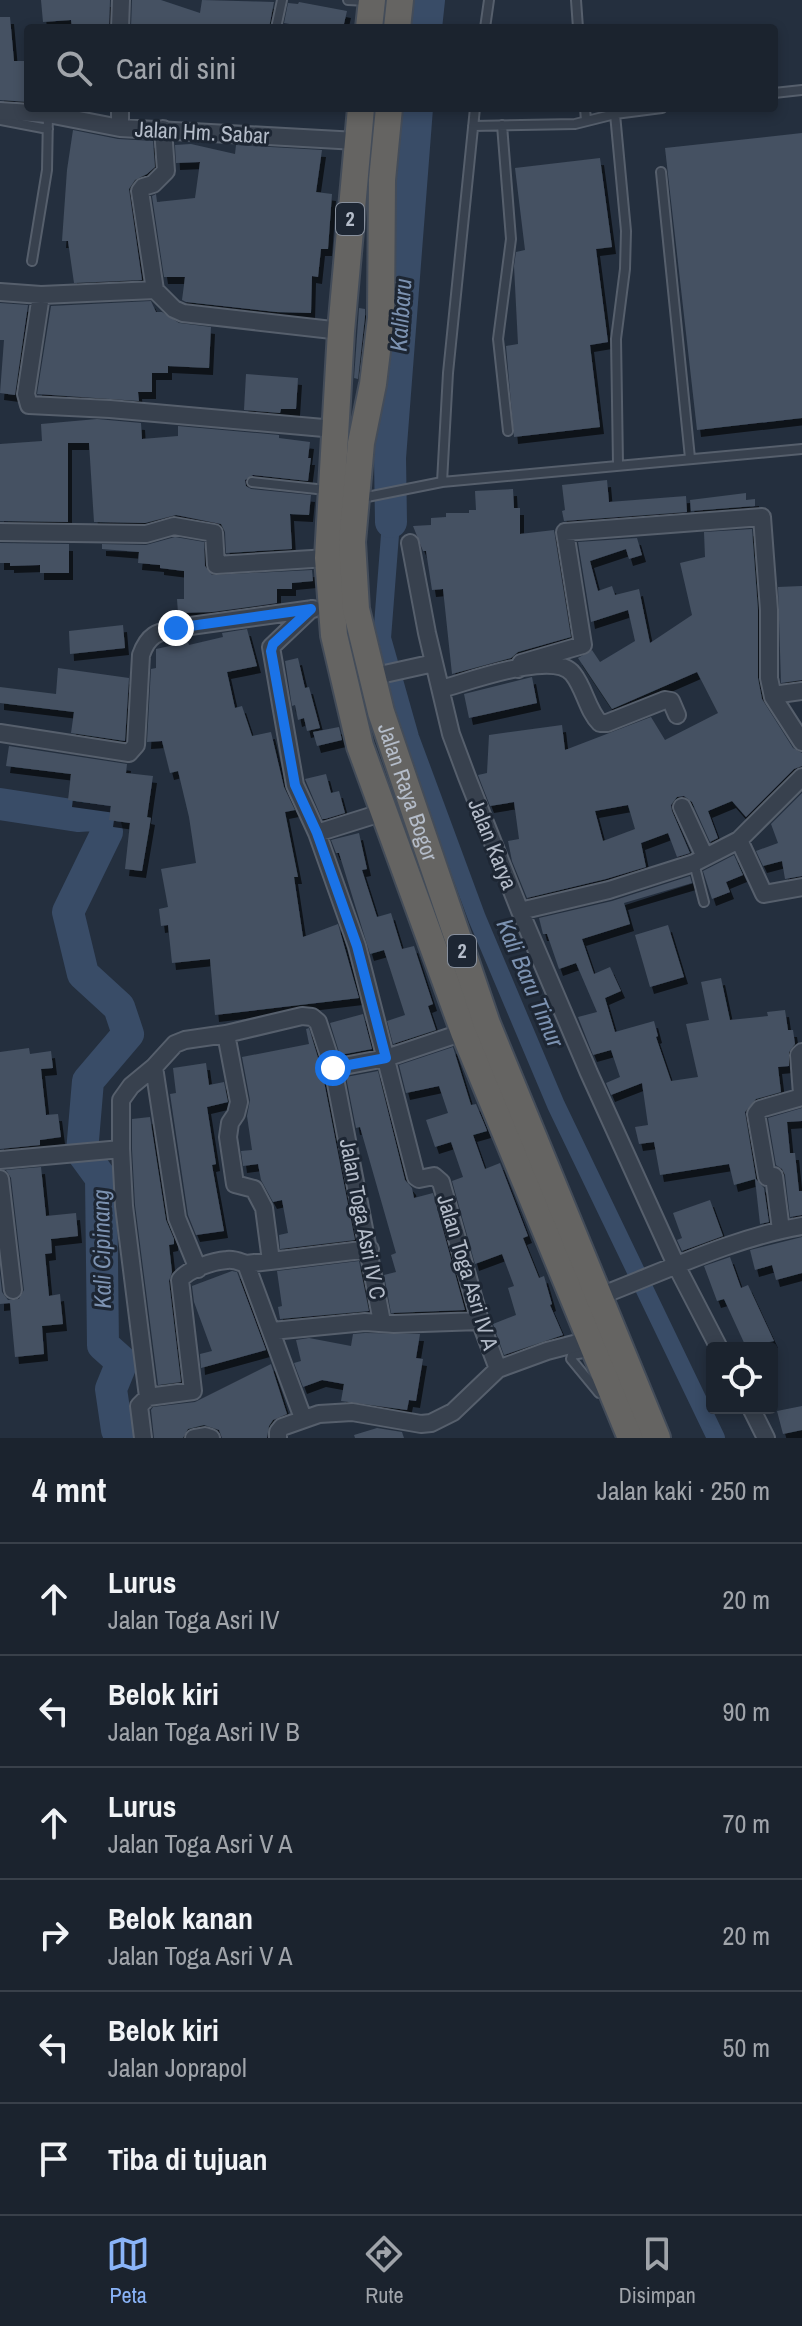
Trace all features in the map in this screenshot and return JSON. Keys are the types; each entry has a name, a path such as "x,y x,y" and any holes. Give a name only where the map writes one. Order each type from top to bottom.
{"highway":[{"path":"369,24 372,0"},
{"path":"397,24 400,0"},
{"name":"Jalan Raya Bogor","path":"361,112 335,429 353,584 375,676 487,1024 597,1297 612,1391 631,1438"},
{"name":"Jalan Raya Bogor","path":"389,112 382,180 381,318 373,384 361,443 343,494 328,558 321,607 334,635 351,713 384,812 464,1032 597,1297"},
{"name":"Jalan Raya Bogor","path":"604,1342 657,1438"}],"street":[{"path":"120,24 121,0"},
{"name":"Jalan Hm. Sabar","path":"0,111 48,122 357,141"},
{"path":"120,112 120,128"},
{"path":"163,129 166,171 140,191 155,290 174,309 183,313 341,331"},
{"path":"0,292 41,295 155,290"},
{"path":"41,295 26,394 28,404 335,429"},
{"path":"518,669 521,663 583,645 565,532 612,526 762,517 769,610 768,674 773,695 802,742"},
{"path":"0,532 146,534 174,526 214,533 216,565 328,558"},
{"name":"Jalan Karya","path":"410,543 420,605 451,734 520,911 595,1088 677,1267 716,1342"},
{"path":"0,733 129,753 136,745 141,655 154,634 321,607"},
{"path":"321,607 271,648 295,785 317,833 357,946 386,1058"},
{"path":"375,676 434,663"},
{"path":"441,689 534,665 556,664 570,670 600,723 667,699 677,715"},
{"path":"773,695 802,691"},
{"path":"520,911 609,890 700,860 739,840 802,777"},
{"path":"682,807 700,860"},
{"path":"317,833 384,812"},
{"path":"739,840 764,894 802,887"},
{"name":"Jalan Toga Asri IV C","path":"143,1438 139,1406 148,1397 124,1206 121,1100 131,1086 181,1041 307,1015 318,1022 333,1068 382,1322 480,1321"},
{"path":"333,1068 386,1058 464,1032"},
{"path":"226,1034 239,1102 228,1137 235,1184 254,1189 264,1208 271,1261"},
{"path":"781,1230 774,1176 767,1177 756,1114 760,1109 802,1095 799,1056 802,1052"},
{"name":"Jalan Toga Asri IV A","path":"386,1058 416,1177 434,1176 441,1182 480,1321 498,1369"},
{"path":"154,1067 177,1218 198,1269"},
{"path":"0,1160 121,1149"},
{"path":"0,1179 13,1290"},
{"path":"597,1297 781,1230 802,1226"},
{"path":"148,1397 193,1391 179,1282 183,1275 228,1259 246,1264 370,1249"},
{"path":"246,1264 303,1418"},
{"path":"272,1331 382,1322"},
{"path":"278,1438 280,1428 303,1418 352,1412 426,1425 453,1412 498,1369 547,1351 604,1342"},
{"path":"754,1414 766,1438"},
{"path":"194,1438 211,1438"}],"lane":[{"path":"277,24 282,0"},
{"path":"348,0 372,0"},
{"path":"486,24 489,0"},
{"path":"576,0 578,24"},
{"path":"778,93 802,90"},
{"path":"442,482 448,373 475,112"},
{"path":"585,112 586,121"},
{"path":"473,126 575,124 631,112"},
{"path":"615,114 626,231 625,269 616,339 618,464"},
{"path":"0,120 48,122 47,170 32,261"},
{"path":"502,125 511,239 498,339 508,431"},
{"path":"661,172 690,458"},
{"path":"252,482 343,494 618,464 802,449"},
{"path":"700,860 704,902"}],"building":[{"path":"41,0 110,0 109,24 72,24 71,20 43,22"},
{"path":"132,0 161,0 200,13 202,0 274,2 270,24 131,24"},
{"path":"288,3 347,11 344,24 284,23"},
{"path":"0,17 10,17 14,61 24,61 24,102 0,100"},
{"path":"73,130 118,139 153,141 155,167 135,180 129,189 142,280 74,283 68,241 62,241"},
{"path":"802,133 802,418 697,430 665,148"},
{"path":"191,144 235,154 236,145 322,150 316,192 332,194 328,249 321,249 318,277 312,276 311,313 186,302 182,300 185,277 164,277 152,196 156,194 157,202 195,198 200,162 176,163 175,145"},
{"path":"600,158 612,247 596,249 608,342 590,345 600,427 514,437 506,346 518,344 514,266 516,252 525,250 515,168"},
{"path":"151,301 156,312 162,312 179,323 211,327 209,368 168,366 168,373 152,373 152,392 138,392 139,401 37,394 51,306"},
{"path":"0,303 28,305 15,395 0,393 4,340 0,340"},
{"path":"359,308 365,309 365,317 358,379 354,378"},
{"path":"246,374 298,378 296,409 281,409 280,413 244,410"},
{"path":"97,419 141,423 142,439 178,436 178,426 279,435 279,438 310,442 308,481 253,475 245,480 246,486 251,489 311,495 309,515 290,514 292,549 226,553 225,532 221,524 176,515 145,523 94,522 89,443 68,443 68,522 0,521 0,444 42,441 41,424"},
{"path":"607,480 609,502 686,496 687,512 564,521 562,485"},
{"path":"513,489 514,508 520,508 520,534 554,530 571,637 452,674 443,589 432,590 426,551 423,551 413,526 431,525 431,518 446,517 446,513 476,510 475,491"},
{"path":"746,493 746,500 755,499 755,506 691,511 690,500"},
{"path":"752,529 758,610 758,678 762,699 793,748 802,753 802,766 794,769 746,817 732,801 708,811 718,838 710,842 692,802 684,796 677,797 671,805 672,811 690,853 677,857 668,833 641,843 646,867 527,898 512,861 508,841 519,839 514,802 490,806 478,775 487,773 489,735 562,725 565,750 651,717 665,740 718,713 697,672 612,709 578,658 592,650 600,662 635,641 628,610 591,622 578,542 637,538 642,555 629,559 626,549 590,561 598,591 612,586 615,595 639,589 650,643 692,615 680,563 705,557 704,532","holes":["628,805 635,829 603,841 595,811"]},
{"path":"175,537 204,542 205,566 212,575 312,570 313,581 292,583 292,589 277,589 277,603 212,612 178,613 177,599 184,599 184,571 138,563 139,552 102,549 102,544 146,545"},
{"path":"0,543 69,544 69,573 40,573 40,565 10,566 10,563 0,563"},
{"path":"802,586 802,680 781,683 778,587"},
{"path":"123,625 125,648 70,654 69,631"},
{"path":"247,629 257,666 227,672 235,708 242,706 252,736 271,732 284,787 295,810 285,812 298,877 294,877 303,937 338,924 359,998 215,1015 210,959 172,963 168,925 161,926 159,909 168,907 161,869 196,863 178,771 170,773 162,741 147,742 151,669 156,668 156,649 188,642 189,645 223,637 222,633"},
{"path":"298,658 320,728 307,731 304,718 298,720 295,705 292,706 285,661"},
{"path":"58,668 129,678 125,741 71,733 74,712 0,703 0,687 56,694"},
{"path":"532,677 537,703 469,718 464,694"},
{"path":"339,727 342,740 317,746 313,732"},
{"path":"9,746 127,764 126,773 153,776 147,817 151,818 142,871 125,869 130,823 109,820 111,806 68,800 71,774 6,766"},
{"path":"326,774 331,793 339,791 345,813 322,819 305,779"},
{"path":"802,793 802,876 785,879 782,861 763,866 756,851 778,843 771,824"},
{"path":"359,833 367,869 362,870 377,917 391,913 402,949 414,946 433,1004 428,1006 436,1030 393,1044 387,1021 405,1015 384,950 370,954 339,853 336,853 331,840"},
{"path":"734,855 743,875 726,882 730,892 712,899 703,871"},
{"path":"690,876 692,883 624,903 630,924 582,939 594,974 610,967 621,991 605,998 615,1032 654,1021 656,1037 671,1081 698,1077 686,1024 709,1020 701,982 721,978 730,1020 768,1016 767,1012 785,1010 788,1030 793,1030 795,1044 789,1052 789,1066 778,1067 781,1092 756,1099 745,1112 756,1179 764,1188 769,1222 760,1224 755,1179 734,1185 729,1164 660,1175 654,1142 639,1144 635,1127 648,1125 642,1083 611,1095 606,1083 620,1077 611,1050 593,1055 578,1017 597,1012 576,963 559,969 539,918 612,901"},
{"path":"668,925 684,977 650,987 635,935"},
{"path":"363,1014 372,1049 340,1055 330,1023"},
{"path":"309,1028 322,1071 355,1240 280,1249 279,1235 288,1233 282,1200 273,1202 261,1180 258,1164 243,1166 241,1151 252,1150 247,1116 250,1100 242,1057 309,1044 306,1029"},
{"path":"453,1047 471,1105 476,1104 487,1131 473,1135 485,1169 500,1163 528,1236 523,1238 539,1278 544,1276 550,1305 563,1335 504,1355 493,1324 516,1315 508,1288 514,1286 502,1254 475,1264 452,1181 463,1177 451,1142 435,1147 426,1120 448,1113 439,1086 406,1093 399,1065"},
{"path":"29,1048 30,1054 51,1051 53,1068 41,1069 46,1115 58,1114 61,1137 40,1140 40,1145 0,1149 0,1052"},
{"path":"206,1063 209,1085 224,1082 228,1102 207,1107 216,1164 212,1165 224,1231 196,1235 188,1215 170,1094 176,1093 173,1068"},
{"path":"378,1071 405,1180 412,1188 414,1198 433,1193 465,1310 391,1313 384,1275 396,1272 391,1255 396,1253 360,1127 356,1128 346,1077"},
{"path":"802,1108 802,1121 787,1122 790,1153 795,1153 799,1191 802,1191 802,1215 790,1217 785,1175 776,1165 768,1118"},
{"path":"150,1117 166,1220 174,1239 174,1244 169,1245 172,1272 169,1281 181,1382 158,1385 135,1205 132,1149 132,1119"},
{"path":"41,1167 46,1216 76,1213 78,1236 51,1239 52,1253 45,1254 49,1296 60,1294 63,1324 42,1326 44,1354 15,1357 10,1303 0,1304 0,1274 2,1292 8,1300 19,1299 24,1290 11,1178 6,1170"},
{"path":"710,1200 723,1236 682,1251 677,1240 682,1238 673,1213"},
{"path":"802,1237 802,1273 776,1280 772,1265 755,1270 750,1250"},
{"path":"730,1257 741,1288 748,1285 774,1341 744,1342 724,1299 717,1301 704,1266"},
{"path":"359,1261 369,1311 280,1319 278,1307 282,1306 277,1271"},
{"path":"232,1271 237,1272 266,1350 201,1368 200,1354 212,1351 194,1302 192,1286"},
{"path":"353,1334 420,1334 416,1358 423,1359 416,1401 409,1400 407,1410 341,1401 344,1384 322,1380 303,1387 294,1363 301,1361 296,1340 309,1338 351,1346"},
{"path":"271,1364 287,1414 273,1420 267,1438 222,1438 219,1430 204,1425 188,1429 183,1438 154,1438 153,1407 195,1402"},
{"path":"802,1406 802,1430 783,1434 778,1411"},
{"path":"377,1428 402,1432 404,1438 355,1438 354,1435"}],"waterway":[{"name":"Kalibaru","path":"426,24 429,0"},
{"name":"Kalibaru","path":"391,522 390,458 417,112"},
{"name":"Kali Baru Timur","path":"391,522 382,638 410,737 477,918 556,1105 716,1438"},
{"name":"Kali Cipinang","path":"0,804 78,816 94,815 104,820 107,832 68,912 83,974 119,1007 128,1034 88,1081 82,1152 101,1178 103,1345 122,1362 111,1389 117,1430 122,1438"}],"route":[{"path":"176,628 311,609 273,644 271,651 295,785 317,833 357,946 386,1058 333,1068"}]}
